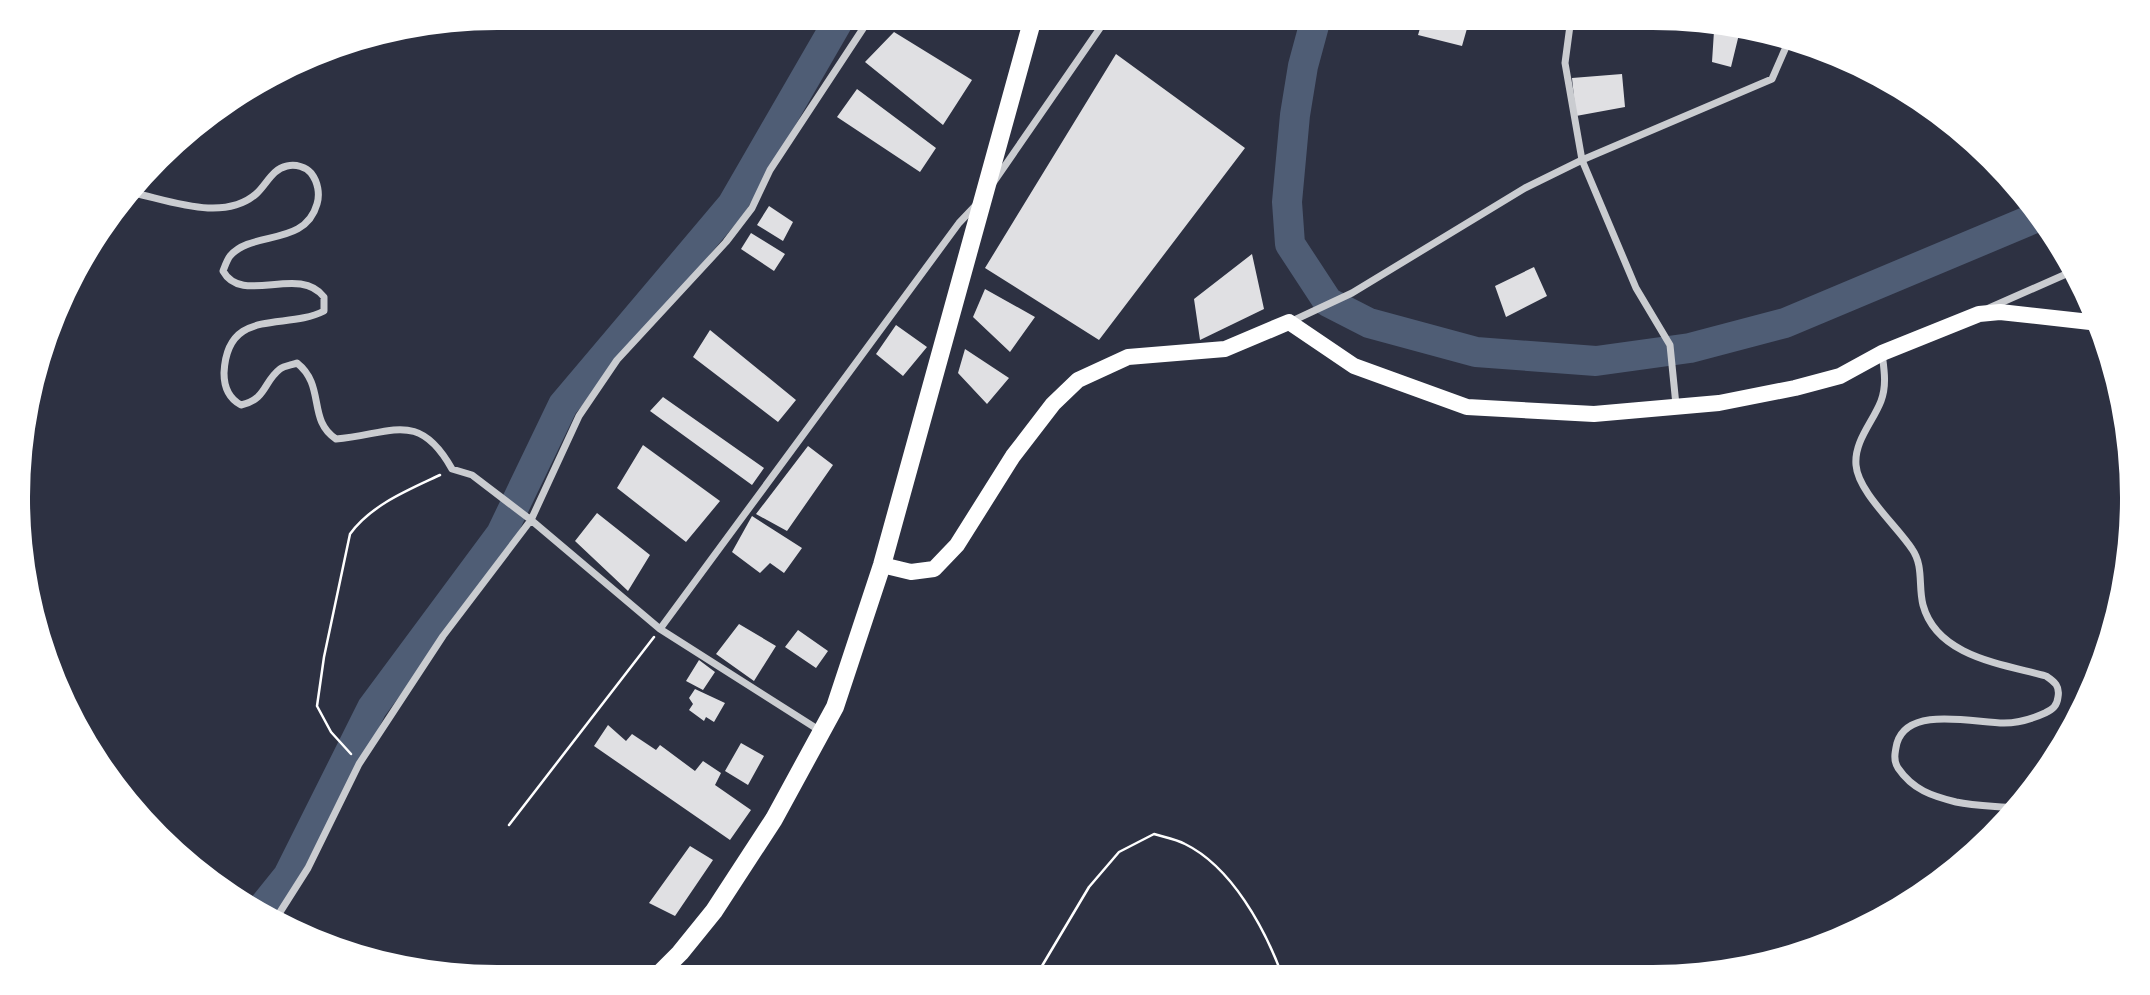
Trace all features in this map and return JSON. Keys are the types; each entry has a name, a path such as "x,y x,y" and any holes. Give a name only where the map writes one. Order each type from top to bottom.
{"highway":[{"path":"667,965 714,911 774,818 823,733 852,658 882,565 1030,30"}],"main road":[{"path":"882,565 911,572 934,569 957,545 1021,445 1053,404 1078,380 1128,357 1225,349 1294,319 1354,366 1467,407 1594,414 1676,401 1719,403 1795,388 1839,376 1882,354 1979,314 2000,312 2086,322"}],"street":[{"path":"280,912 308,868 359,764 443,636 531,520 579,416 617,360 726,242 752,208 770,170 862,30"},
{"path":"660,629 959,222 984,197 1099,30"},
{"path":"1569,30 1565,63 1582,160 1636,288 1670,345 1676,401"},
{"path":"1294,319 1352,293 1525,188 1582,160 1772,79 1785,49"},
{"path":"141,194 210,208 229,208 257,193 272,174 287,166 302,166 311,173 318,198 309,221 290,233 244,248 230,256 223,271 228,281 240,286 286,282 312,286 324,297 324,312 306,320 265,321 238,335 230,347 224,372 226,391 241,405 251,402 262,395 279,370 297,363 308,372 316,390 319,417 324,431 336,439 400,428 418,433 441,449 453,469 472,475 531,520 660,629 823,733"},
{"path":"1979,314 2025,290 2064,275"},
{"path":"1882,354 1885,385 1881,400 1859,443 1856,465 1869,494 1914,551 1920,566 1922,602 1928,619 1950,643 1977,657 2046,676 2055,682 2059,690 2058,703 2031,720 2006,723 1954,718 1920,722 1907,727 1897,744 1896,765 1913,786 1922,792 1958,803 2003,807"}],"path":[{"path":"359,764 331,732 317,706 324,657 351,534 360,520 403,492 453,469"},
{"path":"509,825 660,629"},
{"path":"1043,965 1089,887 1119,852 1154,834 1186,844 1234,886 1258,920 1278,965"}],"building":[{"path":"1419,30 1467,30 1462,46 1418,35"},
{"path":"894,32 972,80 943,125 865,62"},
{"path":"1714,34 1738,38 1731,67 1712,62"},
{"path":"1116,54 1245,148 1099,340 985,268"},
{"path":"1622,74 1625,107 1576,116 1572,78"},
{"path":"857,89 936,148 920,172 837,117"},
{"path":"769,206 793,222 783,241 757,225"},
{"path":"751,233 785,254 774,271 741,249"},
{"path":"1252,254 1264,309 1200,340 1194,299"},
{"path":"1534,267 1547,296 1506,317 1495,286"},
{"path":"985,289 1035,317 1010,352 973,317"},
{"path":"896,325 927,347 903,376 876,354"},
{"path":"710,330 796,400 778,422 693,357"},
{"path":"965,349 1009,378 987,404 958,373"},
{"path":"663,397 764,468 752,485 650,411"},
{"path":"643,445 720,501 686,542 617,488"},
{"path":"808,446 833,465 787,531 756,514"},
{"path":"597,513 650,555 628,591 575,541"},
{"path":"752,516 802,548 784,573 770,563 760,573 732,552"},
{"path":"739,624 776,646 754,681 716,654"},
{"path":"798,630 828,651 816,668 785,647"},
{"path":"699,660 715,672 703,690 686,681"},
{"path":"695,689 725,703 714,722 706,717 704,721 689,710 693,704 689,698"},
{"path":"608,725 626,741 632,734 656,750 660,745 695,771 703,761 721,773 715,785 751,810 730,840 594,746"},
{"path":"741,743 764,756 748,785 725,771"},
{"path":"690,846 713,860 675,916 649,903"}],"waterway":[{"path":"266,904 288,876 372,708 501,534 563,405 732,205 833,30"},
{"path":"1313,30 1303,66 1295,115 1287,202 1290,244 1328,302 1369,323 1476,352 1596,361 1690,348 1785,323 2029,221"}]}
